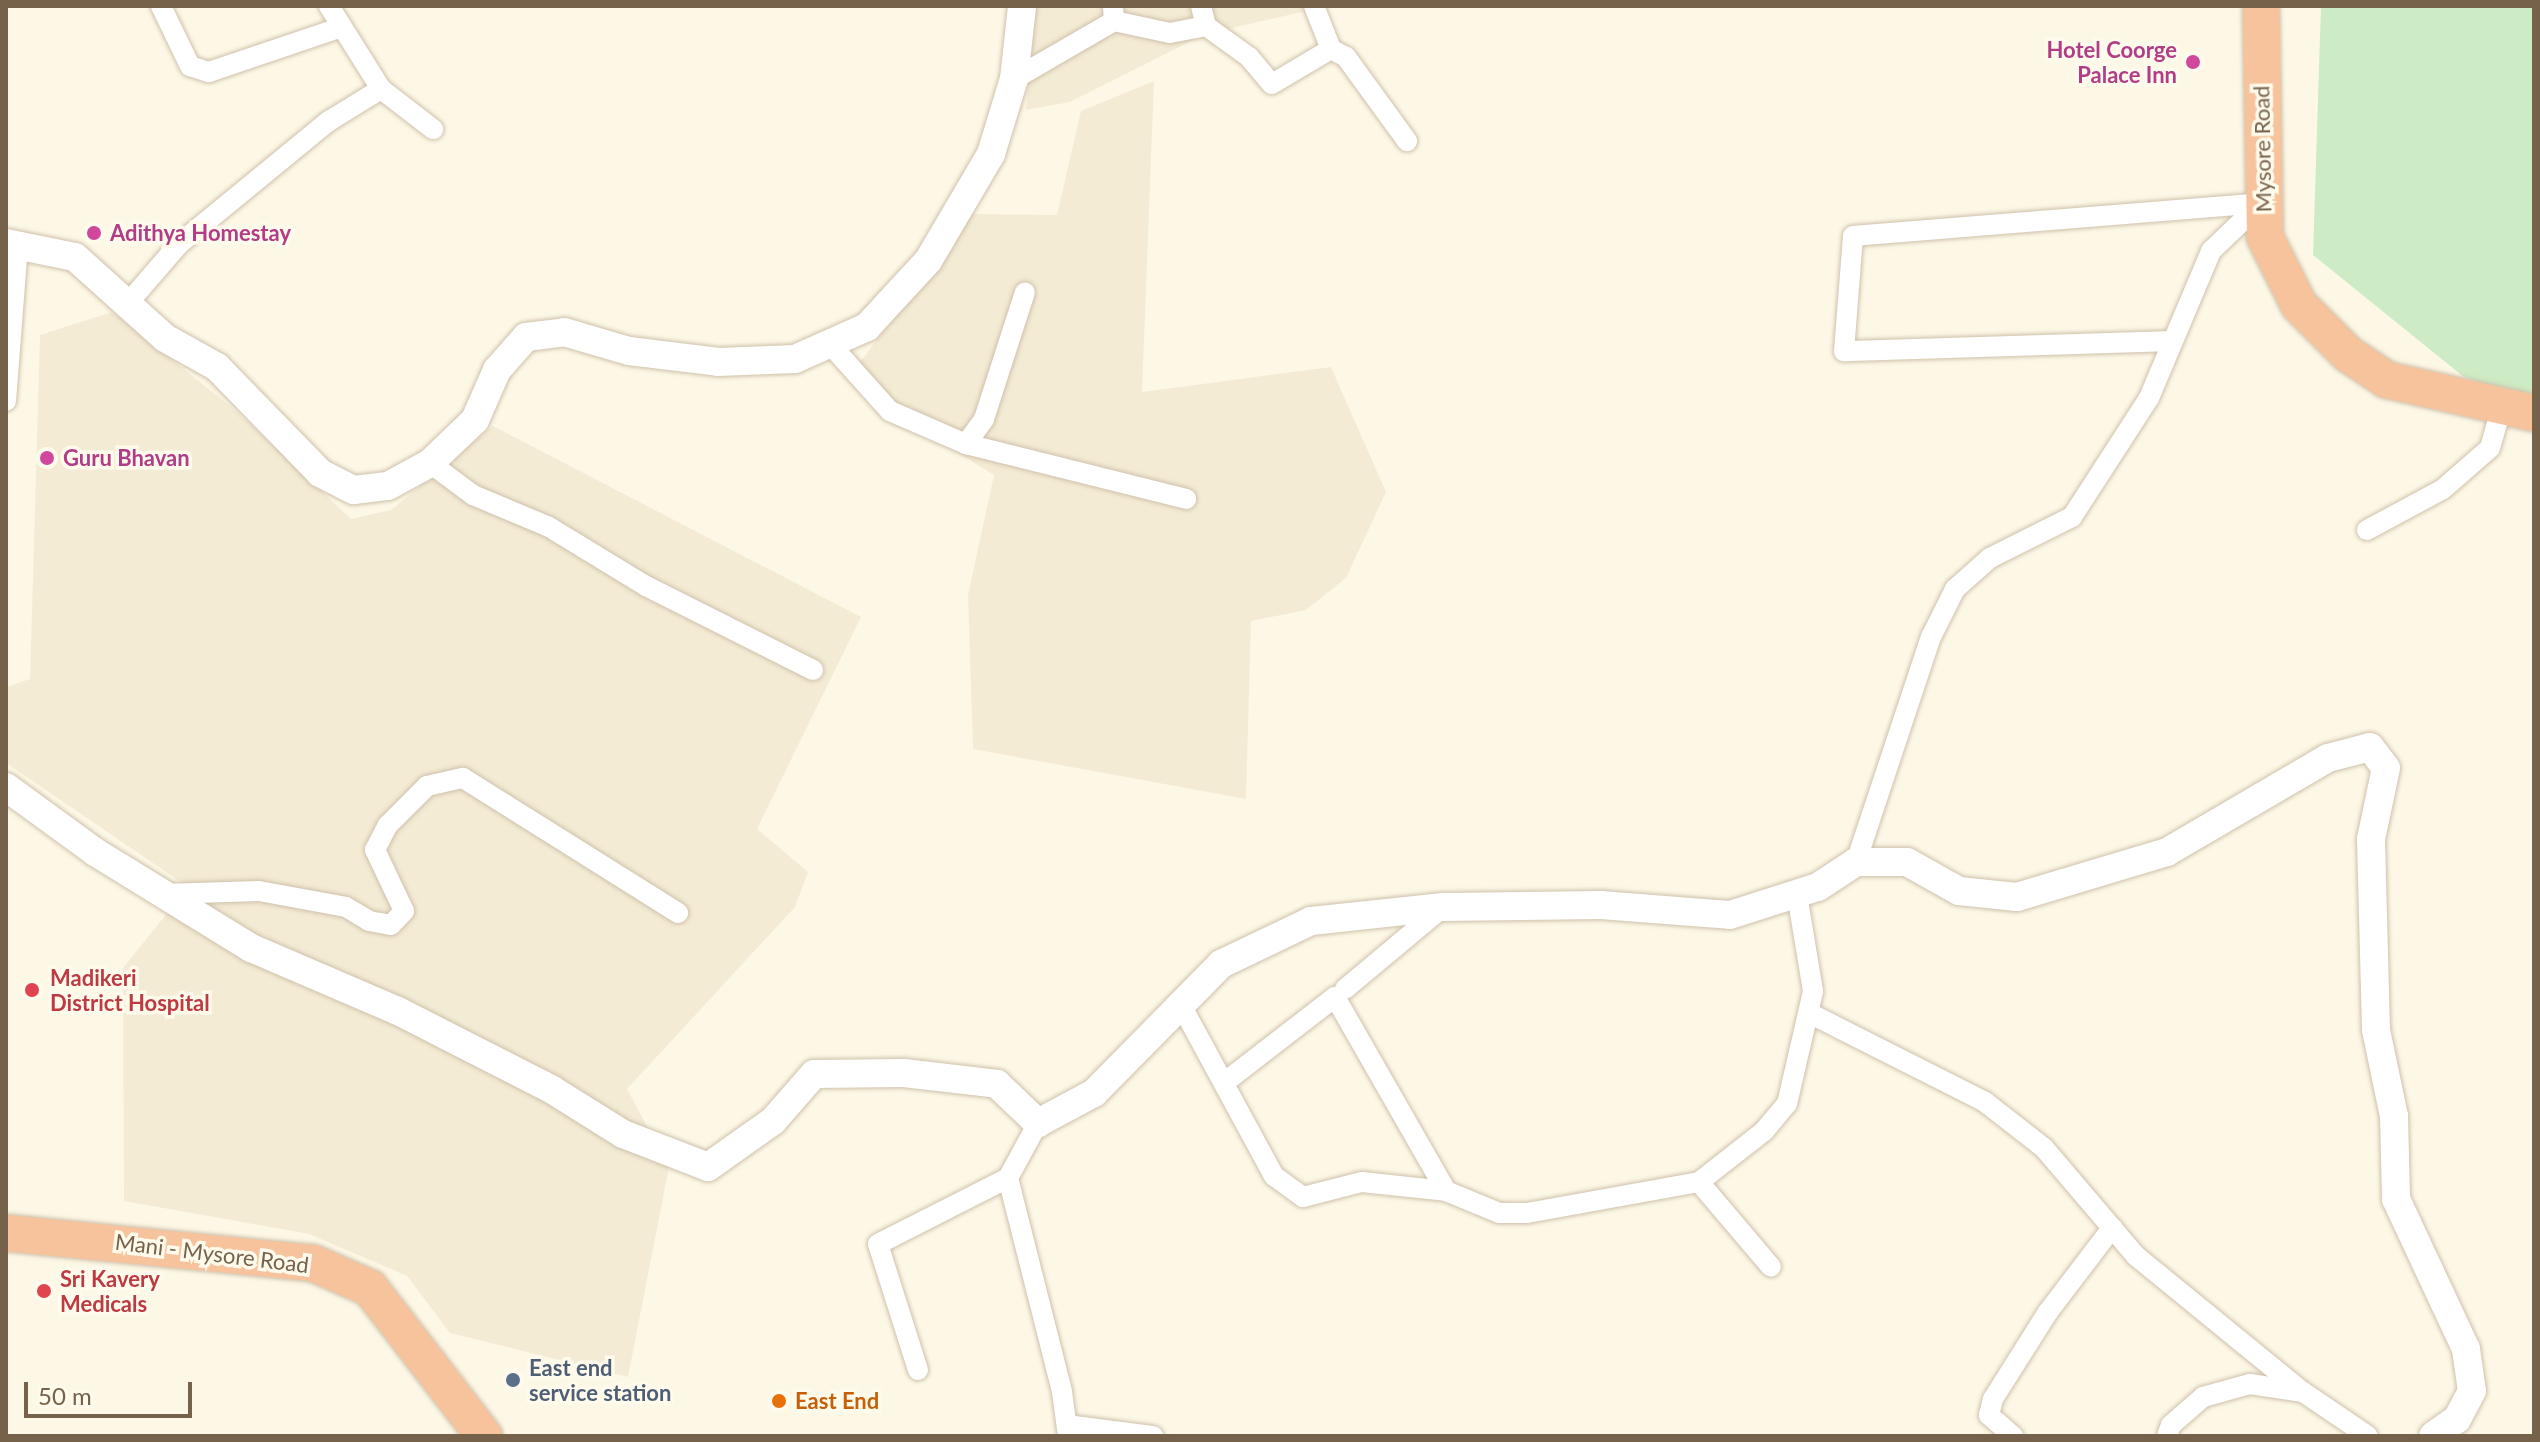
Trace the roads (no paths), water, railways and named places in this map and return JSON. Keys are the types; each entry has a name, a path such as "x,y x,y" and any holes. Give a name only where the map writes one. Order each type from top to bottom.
{"highway":[{"name":"Mysore Road","path":"2261,6 2261,203 2265,237 2299,305 2348,354 2387,380 2518,410"},
{"name":"Mani - Mysore Road","path":"6,1233 165,1245 327,1269 370,1288 484,1436"}],"street":[{"path":"161,6 190,66 209,72 342,27"},
{"path":"329,6 381,89 433,129"},
{"path":"6,401 12,244 75,257 129,302 165,338 217,367 320,473 354,490 388,486 430,463 475,420 497,370 526,337 564,332 629,351 718,362 795,359 867,327 928,261 991,154 1014,79 1022,6"},
{"path":"1314,6 1331,49 1346,57 1407,141"},
{"path":"1014,79 1114,14 1170,33 1203,16 1249,57 1272,84 1331,49"},
{"path":"129,302 179,244 329,121 381,89"},
{"path":"2171,341 1844,351 1853,236 2261,203"},
{"path":"1856,862 1931,637 1955,589 1990,558 2072,517 2149,398 2211,251 2261,203"},
{"path":"966,444 984,419 1025,292"},
{"path":"830,344 890,411 966,444 1186,499"},
{"path":"2367,530 2443,489 2490,448 2518,410"},
{"path":"430,463 473,495 549,527 646,586 813,670"},
{"path":"918,1370 878,1244 1008,1178 1038,1123 1094,1093 1221,964 1311,921 1443,907 1601,905 1730,915 1818,887 1856,862 1907,862 1959,891 2017,897 2167,852 2328,758 2370,747 2386,768 2371,839 2376,1030 2394,1116 2396,1199 2466,1349 2472,1391 2457,1419 2433,1436"},
{"path":"163,894 259,891 346,907 369,921 391,925 404,911 375,850 388,825 427,786 463,778 678,913"},
{"path":"6,787 163,894 251,948 398,1011 551,1089 623,1134 708,1167 773,1121 814,1074 904,1073 997,1084 1038,1123"},
{"path":"1180,1003 1274,1176 1303,1197 1362,1182 1446,1191 1499,1213 1527,1213 1699,1182 1764,1131 1787,1104 1811,1014 1813,991 1797,894"},
{"path":"1345,989 1443,907"},
{"path":"1225,1082 1335,997 1446,1191"},
{"path":"1811,1014 1985,1102 2044,1148 2136,1256 2303,1392 2368,1436"},
{"path":"1008,1178 1068,1430 1153,1436"},
{"path":"1699,1182 1771,1267"},
{"path":"2013,1436 1989,1415 1993,1399 2048,1312 2112,1228"},
{"path":"2167,1436 2171,1425 2203,1397 2250,1384 2303,1392"}],"place":[{"name":"Hotel Coorge Palace Inn","path":"2193,62"},
{"name":"Adithya Homestay","path":"94,233"},
{"name":"Guru Bhavan","path":"47,458"},
{"name":"Madikeri District Hospital","path":"32,990"},
{"name":"Sri Kavery Medicals","path":"44,1291"},
{"name":"East end service station","path":"513,1380"},
{"name":"East End","path":"779,1401"}]}
